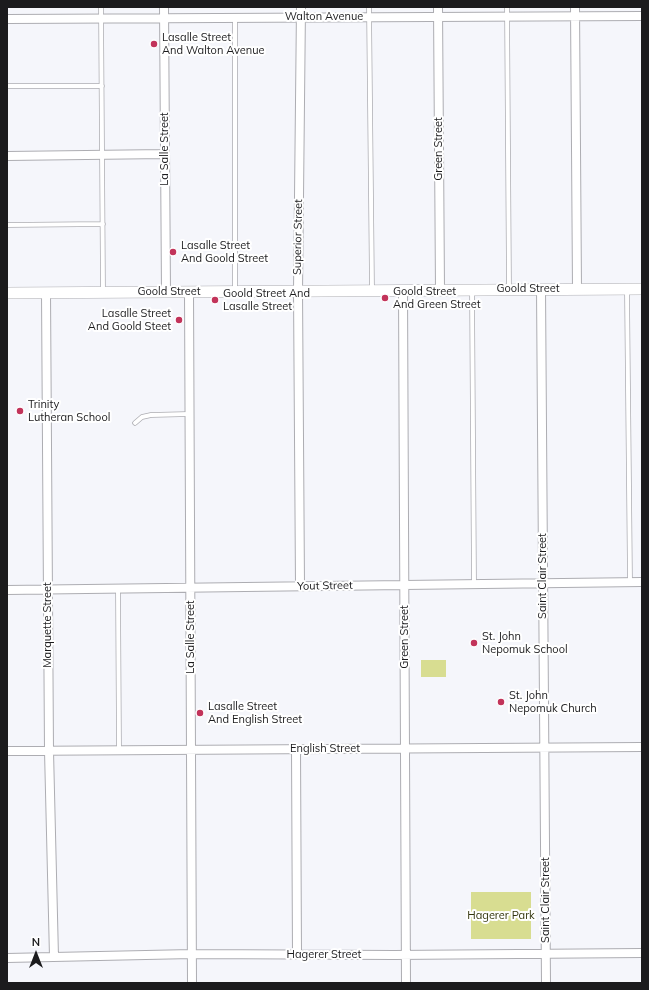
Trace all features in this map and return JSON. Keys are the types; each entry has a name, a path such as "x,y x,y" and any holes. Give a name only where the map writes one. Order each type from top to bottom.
{"street":[{"name":"La Salle Street","path":"164,7 166,292"},
{"name":"Superior Street","path":"300,586 298,291 301,7"},
{"name":"Green Street","path":"438,7 440,290"},
{"path":"575,7 577,289"},
{"name":"Walton Avenue","path":"7,19 642,16"},
{"path":"7,156 165,154"},
{"name":"Saint Clair Street","path":"541,289 546,983"},
{"name":"Goold Street","path":"7,293 642,289"},
{"name":"Green Street","path":"402,290 406,748 406,983"},
{"name":"La Salle Street","path":"189,292 192,983"},
{"name":"Marquette Street","path":"46,293 49,751 54,957"},
{"name":"Yout Street","path":"7,590 642,582"},
{"name":"English Street","path":"7,751 642,746"},
{"path":"296,749 297,955"},
{"name":"Hagerer Street","path":"7,958 192,954 406,955 642,953"}],"lane":[{"path":"101,7 103,292"},
{"path":"369,7 372,290"},
{"path":"507,7 509,290"},
{"path":"235,17 235,292"},
{"path":"7,86 102,86"},
{"path":"7,225 103,224"},
{"path":"627,289 630,582"},
{"path":"472,290 474,584"},
{"path":"134,422 142,417 151,415 189,414"},
{"path":"118,588 119,750"}],"green space":[{"path":"421,660 446,660 446,677 421,677"},
{"name":"Hagerer Park","path":"471,892 531,892 531,939 471,939"}],"place":[{"name":"Lasalle Street And Walton Avenue","path":"154,44"},
{"name":"Lasalle Street And Goold Street","path":"173,252"},
{"name":"Goold Street And Green Street","path":"385,298"},
{"name":"Goold Street And Lasalle Street","path":"215,300"},
{"name":"Lasalle Street And Goold Steet","path":"179,320"},
{"name":"Trinity Lutheran School","path":"20,411"},
{"name":"St. John Nepomuk School","path":"474,643"},
{"name":"St. John Nepomuk Church","path":"501,702"},
{"name":"Lasalle Street And English Street","path":"200,713"}]}
